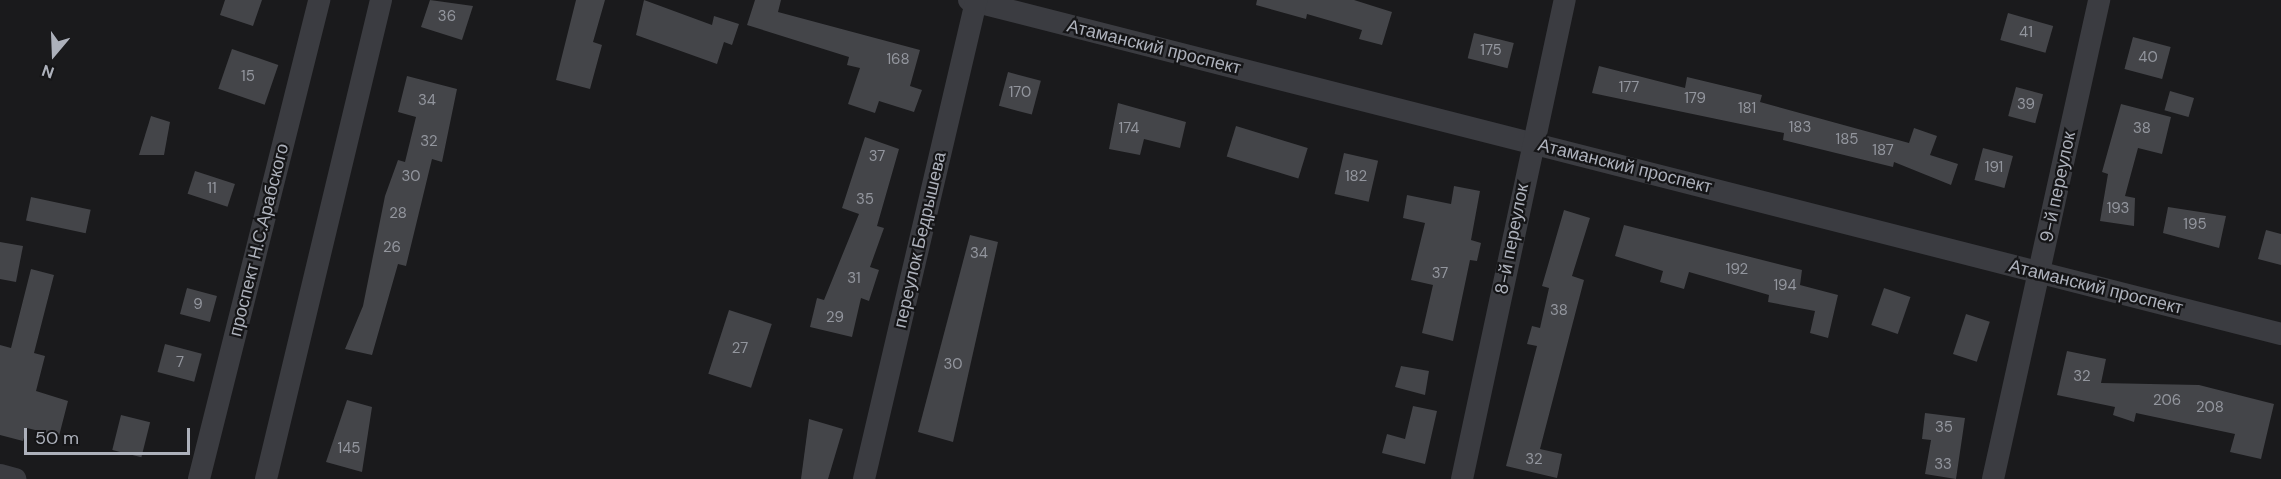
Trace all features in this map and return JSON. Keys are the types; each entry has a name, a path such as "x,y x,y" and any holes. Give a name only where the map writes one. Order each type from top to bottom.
{"street":[{"name":"проспект Н.С.Арабского","path":"199,479 320,0"},
{"path":"266,479 381,0"},
{"name":"8-й переулок","path":"1462,479 1531,141 1565,0"},
{"name":"Атаманский проспект","path":"974,1 1531,141 2281,334"},
{"name":"переулок Бедрышева","path":"864,479 974,1"},
{"name":"9-й переулок","path":"1993,479 2039,272 2092,2"},
{"path":"0,475 15,479"}],"building":[{"path":"225,0 262,0 253,26 220,15"},
{"path":"430,0 473,6 462,40 421,27"},
{"path":"576,0 605,0 593,42 602,45 590,89 556,80"},
{"path":"644,0 712,25 714,16 739,24 732,45 724,42 717,64 636,35"},
{"path":"755,0 781,0 778,12 920,50 910,86 922,90 914,112 879,101 875,113 848,104 860,68 847,65 849,57 747,25"},
{"path":"1257,0 1354,0 1392,12 1382,45 1359,39 1362,30 1307,14 1306,19 1256,5"},
{"path":"2008,13 2053,26 2045,53 2000,40"},
{"path":"1474,33 1514,43 1507,68 1468,58"},
{"path":"2133,37 2171,47 2162,79 2124,69"},
{"path":"232,49 278,65 265,105 218,89"},
{"path":"1599,66 1685,88 1687,77 1762,95 1760,102 1909,143 1914,128 1937,136 1930,155 1958,164 1951,185 1894,162 1893,167 1783,140 1784,133 1592,93"},
{"path":"1008,72 1041,81 1032,115 999,106"},
{"path":"407,76 457,89 442,162 432,159 406,266 398,264 372,355 345,349 363,306 385,196 398,160 405,162 416,117 398,112"},
{"path":"2016,87 2043,94 2035,123 2008,116"},
{"path":"2170,91 2194,98 2189,117 2164,110"},
{"path":"1118,103 1186,122 1180,148 1144,139 1140,155 1109,149"},
{"path":"2121,104 2171,117 2162,154 2138,148 2125,196 2135,198 2134,226 2100,221 2108,174 2102,172"},
{"path":"151,116 170,122 164,155 139,155"},
{"path":"1236,126 1308,148 1298,179 1227,157"},
{"path":"865,137 899,149 877,226 884,228 870,267 879,270 869,301 861,298 852,337 810,327 817,298 824,300 859,214 842,208"},
{"path":"1983,148 2013,156 2004,188 1974,180"},
{"path":"1344,153 1378,161 1369,202 1335,194"},
{"path":"195,171 235,184 228,207 188,194"},
{"path":"1454,186 1480,191 1471,240 1481,243 1477,261 1470,260 1453,341 1422,333 1433,285 1411,280 1425,223 1403,218 1407,195 1451,204"},
{"path":"31,197 91,210 86,233 26,220"},
{"path":"2168,207 2226,216 2219,248 2163,233"},
{"path":"1564,210 1590,218 1572,276 1584,280 1540,449 1562,454 1557,478 1506,466 1537,346 1527,344 1532,326 1540,328 1549,288 1542,286"},
{"path":"1624,225 1802,270 1800,285 1838,295 1828,338 1810,333 1815,311 1768,302 1769,295 1689,272 1684,289 1660,282 1663,271 1615,256"},
{"path":"2266,230 2281,234 2281,265 2258,259"},
{"path":"970,235 998,242 953,442 918,432"},
{"path":"0,242 23,246 16,282 0,279"},
{"path":"31,269 54,275 34,353 45,356 36,391 68,401 59,436 27,428 23,441 0,435 0,345 11,348"},
{"path":"187,288 217,296 210,322 180,314"},
{"path":"1884,288 1910,297 1898,334 1871,325"},
{"path":"729,310 772,324 751,388 708,374"},
{"path":"1966,314 1990,322 1977,362 1953,354"},
{"path":"165,344 202,354 194,382 157,372"},
{"path":"2067,351 2106,359 2101,383 2199,385 2274,404 2261,459 2230,452 2235,434 2136,413 2134,422 2113,415 2115,407 2057,395"},
{"path":"1401,366 1429,371 1425,395 1395,387"},
{"path":"347,400 372,407 362,472 326,462"},
{"path":"1413,406 1437,411 1425,464 1382,453 1387,434 1405,439"},
{"path":"1925,413 1965,418 1956,479 1925,474 1931,440 1922,439"},
{"path":"121,415 150,422 141,457 112,450"},
{"path":"809,419 843,429 828,479 801,479"}]}
